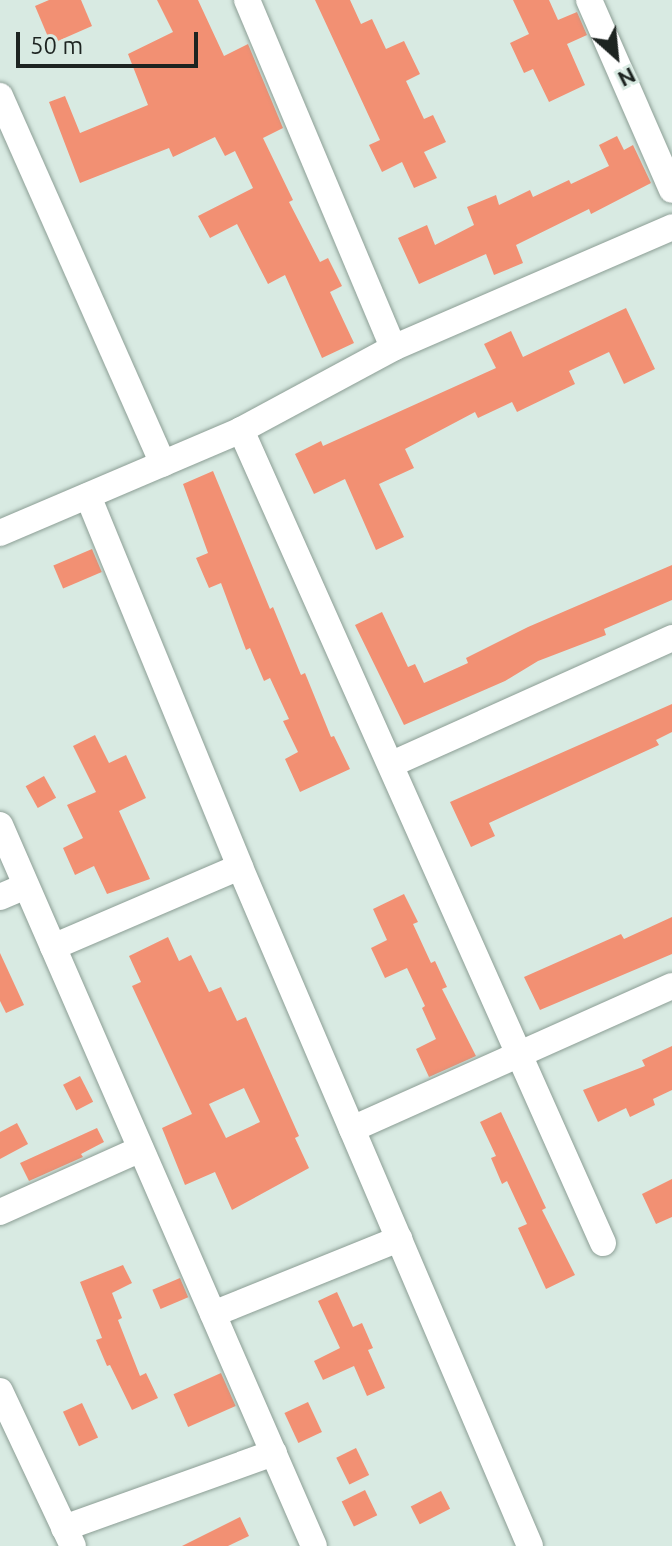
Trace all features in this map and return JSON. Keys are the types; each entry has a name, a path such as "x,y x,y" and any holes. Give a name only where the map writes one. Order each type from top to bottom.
{"street":[{"path":"247,0 393,348"},
{"path":"589,0 672,190"},
{"path":"0,96 163,463"},
{"path":"0,533 241,430 393,348 672,227"},
{"path":"241,430 603,1243"},
{"path":"88,496 240,867 530,1546"},
{"path":"392,764 672,638"},
{"path":"0,825 314,1546"},
{"path":"53,947 240,867"},
{"path":"0,897 26,886"},
{"path":"352,1129 672,986"},
{"path":"0,1212 141,1149"},
{"path":"213,1314 399,1239"},
{"path":"0,1391 68,1537 274,1453"}],"building":[{"path":"49,0 81,0 92,26 51,44 35,6"},
{"path":"157,0 198,0 224,56 248,44 283,128 263,138 293,200 289,202 320,262 328,258 342,286 330,292 354,343 322,358 285,275 268,284 237,224 210,238 198,216 253,188 235,151 225,156 215,137 173,157 169,148 80,183 49,102 65,96 80,133 148,105 128,54 173,32"},
{"path":"315,0 350,0 361,24 372,19 386,49 404,41 420,74 406,81 424,119 433,115 446,142 424,152 437,178 414,188 402,162 382,172 369,145 380,140"},
{"path":"513,0 549,0 558,20 577,12 587,35 567,44 585,85 549,102 533,69 524,73 510,43 529,34"},
{"path":"617,136 624,150 633,145 651,183 591,214 589,209 516,245 523,263 494,275 486,254 419,284 398,238 427,225 435,245 474,225 467,207 496,195 499,205 530,190 533,197 569,180 571,184 609,166 599,145"},
{"path":"626,308 655,369 624,384 609,352 569,371 575,384 517,412 512,402 478,418 475,412 405,449 414,468 379,484 404,537 376,550 345,479 314,494 295,454 321,441 323,446 496,368 484,344 511,331 523,357"},
{"path":"213,471 270,609 273,607 301,675 305,673 331,737 334,736 350,769 300,792 285,759 298,752 283,721 289,719 270,678 264,681 250,648 246,650 221,583 209,588 196,558 208,553 183,484"},
{"path":"92,549 102,572 63,588 53,565"},
{"path":"672,565 672,600 604,629 606,635 538,661 505,681 404,725 355,625 382,612 408,667 415,664 424,683 468,663 466,658 528,627"},
{"path":"672,704 672,732 656,740 659,745 489,823 495,836 471,847 450,802"},
{"path":"95,735 109,763 126,755 146,798 119,811 150,879 107,894 94,866 75,875 63,848 83,838 67,805 96,792 73,746"},
{"path":"44,776 56,798 38,808 26,786"},
{"path":"404,894 418,922 413,924 431,963 435,961 447,987 442,989 476,1056 429,1077 416,1049 436,1039 422,1008 425,1006 407,968 385,978 371,948 387,940 373,909"},
{"path":"672,917 672,954 540,1010 524,977 621,934 624,939"},
{"path":"168,937 179,961 191,955 209,992 221,987 237,1021 246,1017 299,1136 295,1138 309,1168 232,1210 215,1172 185,1185 162,1128 192,1114 132,986 141,982 129,956","holes":["244,1088 260,1122 226,1138 209,1104"]},
{"path":"0,953 24,1005 6,1013 0,1001"},
{"path":"672,1046 672,1090 653,1099 655,1105 630,1117 626,1108 598,1122 583,1090 645,1066 642,1060"},
{"path":"80,1076 93,1102 76,1110 63,1085"},
{"path":"501,1112 546,1208 542,1210 575,1275 546,1289 518,1228 527,1224 507,1181 502,1184 491,1158 496,1156 480,1122"},
{"path":"17,1123 28,1144 0,1159 0,1132"},
{"path":"97,1128 104,1142 81,1154 83,1157 29,1181 20,1163"},
{"path":"672,1179 672,1217 656,1224 642,1194"},
{"path":"123,1265 132,1283 112,1293 122,1318 118,1320 140,1376 146,1373 158,1398 132,1410 96,1340 102,1338 80,1282"},
{"path":"180,1278 188,1297 161,1309 152,1290"},
{"path":"337,1292 353,1327 362,1323 373,1348 368,1350 385,1388 367,1396 354,1366 323,1380 314,1361 340,1348 318,1301"},
{"path":"221,1373 236,1406 188,1427 173,1394"},
{"path":"308,1402 322,1432 298,1443 284,1413"},
{"path":"82,1403 98,1437 79,1446 63,1412"},
{"path":"356,1448 369,1475 349,1485 336,1458"},
{"path":"365,1490 377,1515 354,1527 342,1501"},
{"path":"441,1491 450,1509 420,1524 411,1506"},
{"path":"240,1517 249,1536 228,1546 182,1546"}]}
